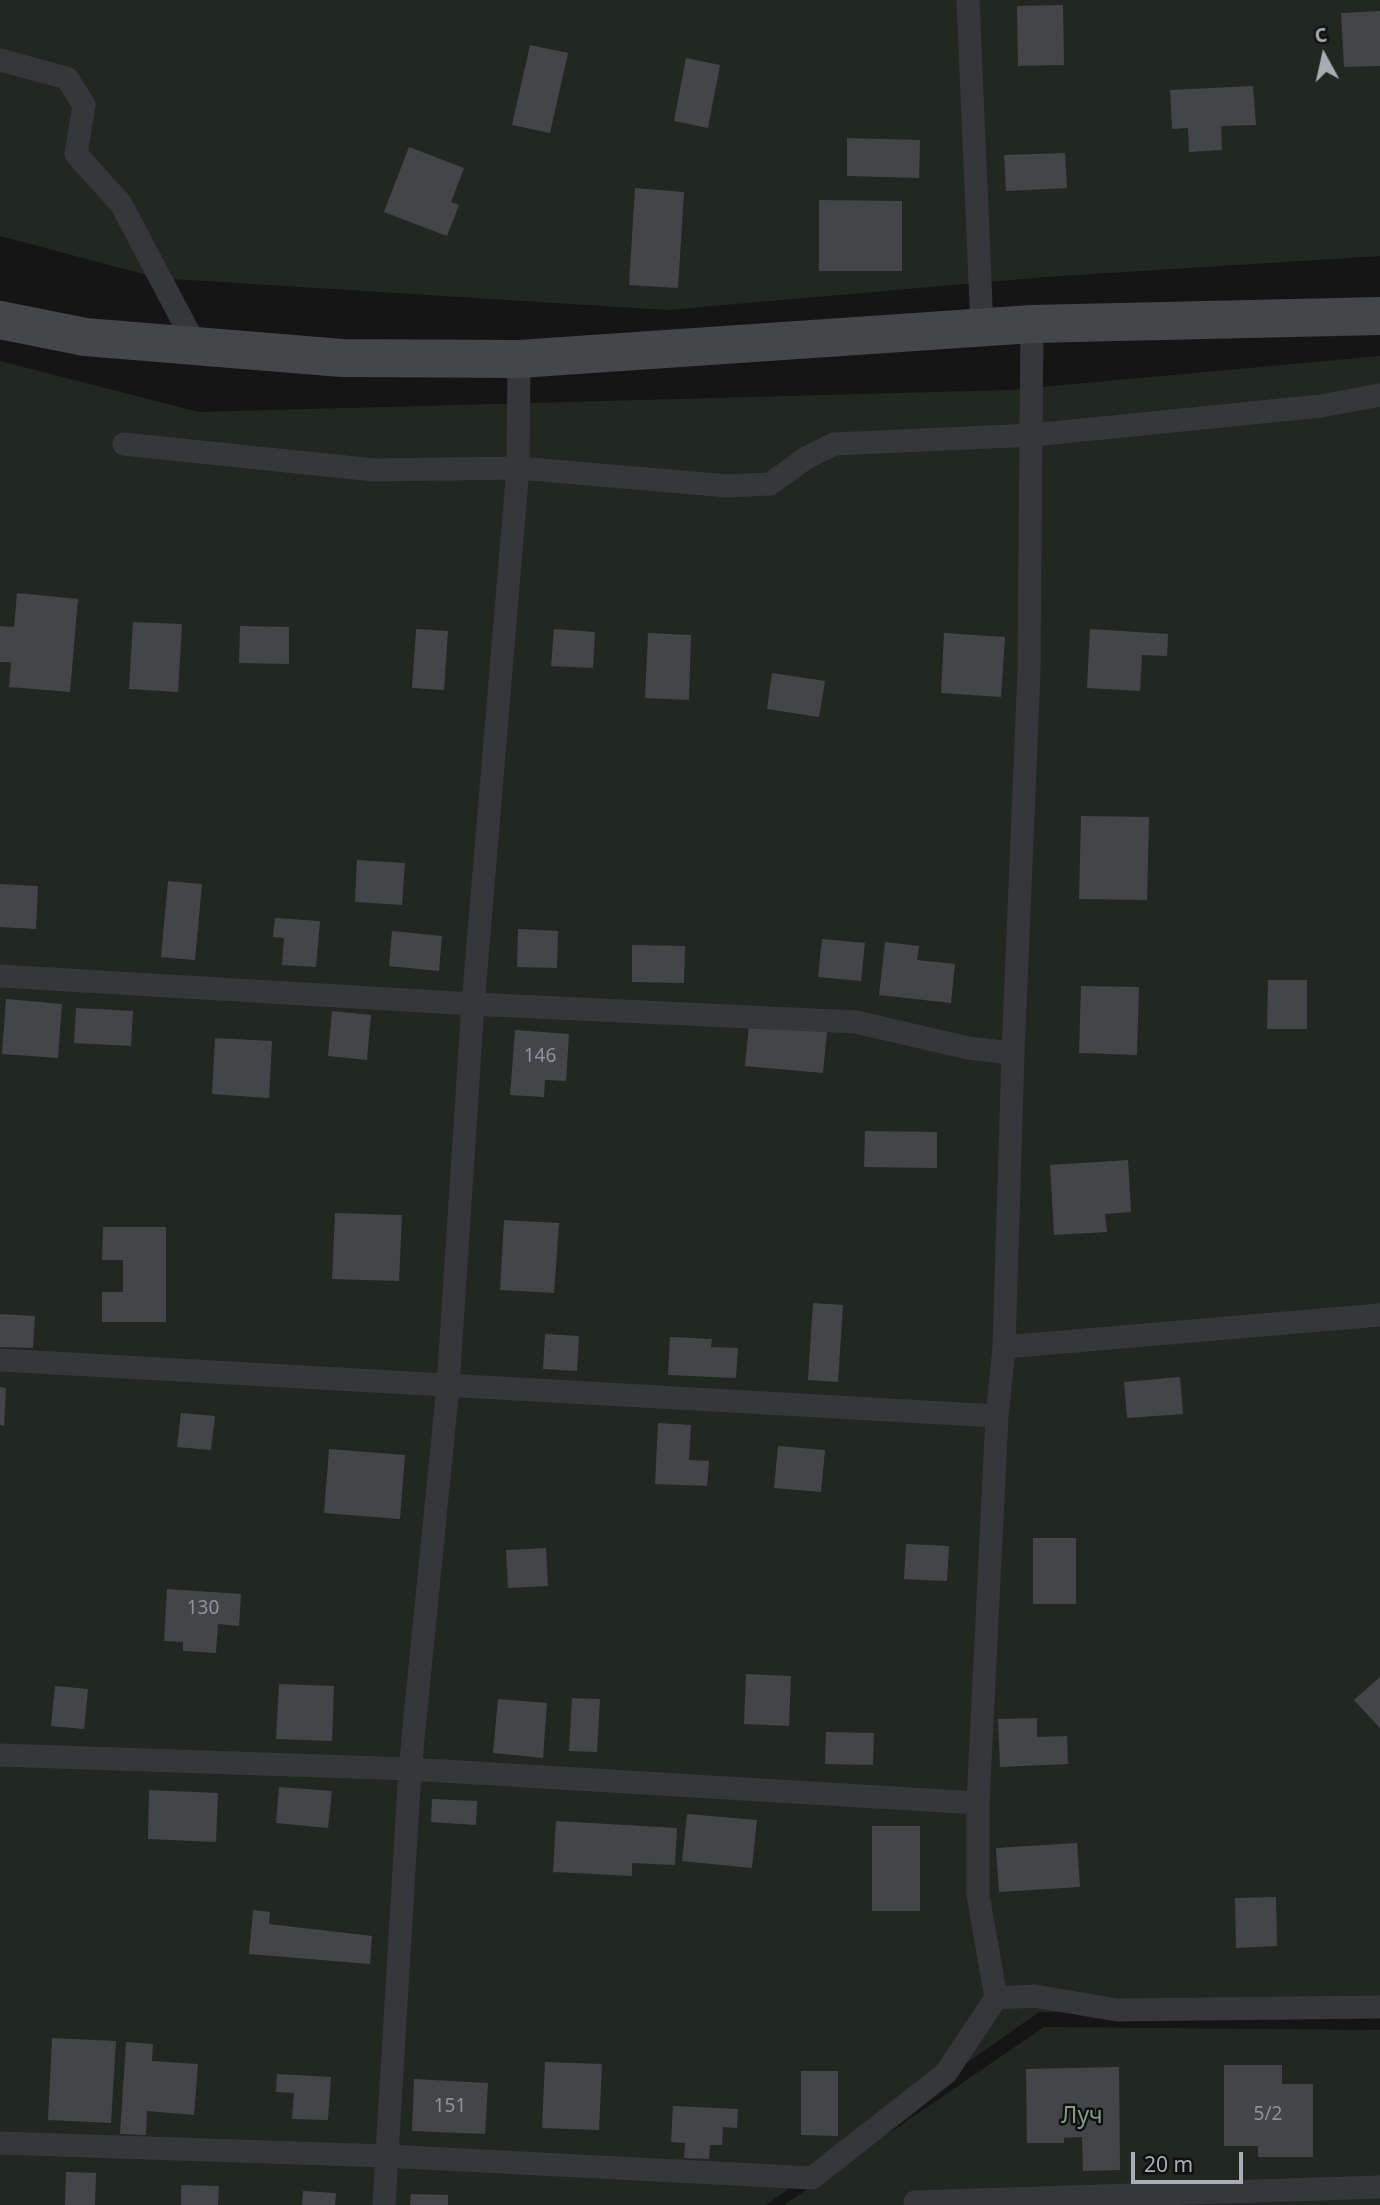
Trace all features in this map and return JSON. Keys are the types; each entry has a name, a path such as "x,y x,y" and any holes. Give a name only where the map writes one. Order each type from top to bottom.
{"street":[{"path":"0,320 85,337 342,358 519,359 1032,324 1380,316"}],"lane":[{"path":"968,0 982,328"},
{"path":"0,60 67,78 85,106 76,154 121,204 196,346"},
{"path":"0,2143 386,2156 812,2178 946,2073 996,1998 978,1895 978,1803 997,1416 1004,1347 1013,1053 1030,671 1032,324"},
{"path":"384,2205 410,1769 448,1386 473,1004 518,468 519,359"},
{"path":"124,444 374,470 518,468 728,486 770,484 806,458 834,444 1033,435 1321,406 1380,396"},
{"path":"0,976 473,1004 856,1022 968,1048 1013,1053"},
{"path":"1004,1347 1380,1315"},
{"path":"0,1360 997,1416"},
{"path":"0,1755 410,1769 978,1803"},
{"path":"996,1998 1034,1996 1117,2010 1380,2007"},
{"path":"915,2202 1380,2187"}],"green space":[{"path":"0,0 1380,0 1380,256 1045,277 667,310 158,278 0,236"},
{"path":"1380,356 1380,2013 1039,2012 766,2205 0,2205 0,361 199,412 1009,390"},
{"name":"Луч","path":"1044,2027 1380,2030 1380,2205 784,2205"}],"building":[{"path":"1063,5 1064,65 1018,66 1017,6"},
{"path":"1380,11 1380,66 1344,67 1341,13"},
{"path":"530,45 568,53 550,133 512,125"},
{"path":"686,58 720,65 708,128 674,121"},
{"path":"1253,86 1256,125 1221,126 1222,150 1189,152 1188,128 1172,129 1170,90"},
{"path":"847,138 920,140 919,178 847,176"},
{"path":"409,147 464,168 451,202 459,205 447,236 384,212"},
{"path":"1065,153 1067,188 1006,191 1004,155"},
{"path":"635,188 684,192 678,288 629,285"},
{"path":"819,200 902,201 902,271 819,271"},
{"path":"17,593 78,599 70,692 9,687 11,662 0,662 0,626 14,627"},
{"path":"133,622 182,624 178,692 129,689"},
{"path":"240,626 289,627 289,664 239,663"},
{"path":"416,629 448,631 444,690 412,688"},
{"path":"554,629 595,632 593,668 551,666"},
{"path":"1090,629 1168,634 1167,656 1142,655 1140,691 1087,688"},
{"path":"648,633 691,635 689,700 645,698"},
{"path":"944,633 1005,637 1001,697 941,693"},
{"path":"772,673 825,681 819,717 767,709"},
{"path":"1081,816 1149,817 1147,900 1079,899"},
{"path":"357,860 405,863 402,905 355,902"},
{"path":"168,881 202,884 195,960 161,957"},
{"path":"0,884 38,886 36,929 0,927"},
{"path":"275,918 320,921 316,967 282,965 284,938 273,937"},
{"path":"518,929 558,931 557,968 517,967"},
{"path":"392,931 442,936 439,971 389,966"},
{"path":"822,939 865,943 861,981 818,977"},
{"path":"885,942 919,946 917,960 955,964 951,1003 879,995"},
{"path":"632,945 685,946 684,983 632,982"},
{"path":"1268,980 1307,980 1307,1029 1267,1029"},
{"path":"1081,986 1139,987 1137,1055 1079,1053"},
{"path":"6,999 62,1004 58,1058 2,1054"},
{"path":"76,1008 133,1011 131,1046 74,1043"},
{"path":"332,1011 371,1015 367,1060 328,1056"},
{"path":"749,1025 827,1032 823,1073 745,1066"},
{"path":"515,1030 569,1034 566,1081 545,1080 544,1097 510,1095"},
{"path":"215,1038 272,1041 269,1098 212,1094"},
{"path":"865,1131 937,1132 937,1168 864,1167"},
{"path":"1128,1160 1131,1212 1105,1214 1107,1232 1054,1235 1050,1165"},
{"path":"335,1213 402,1215 399,1281 332,1279"},
{"path":"504,1220 559,1223 554,1293 500,1290"},
{"path":"103,1227 166,1227 166,1322 102,1322 102,1292 123,1292 123,1260 102,1260"},
{"path":"813,1303 843,1305 838,1382 808,1380"},
{"path":"0,1314 35,1316 33,1348 0,1347"},
{"path":"545,1334 579,1336 577,1371 543,1369"},
{"path":"670,1337 712,1339 711,1347 738,1348 736,1378 668,1375"},
{"path":"1180,1377 1183,1414 1127,1418 1124,1382"},
{"path":"0,1387 6,1388 4,1426 0,1425"},
{"path":"181,1413 215,1416 211,1450 177,1447"},
{"path":"658,1423 691,1425 689,1460 709,1461 707,1486 655,1484"},
{"path":"778,1446 825,1450 821,1492 774,1488"},
{"path":"329,1449 405,1455 400,1519 324,1513"},
{"path":"1033,1538 1076,1538 1076,1604 1033,1604"},
{"path":"906,1544 949,1546 947,1581 904,1579"},
{"path":"546,1548 548,1586 508,1588 506,1550"},
{"path":"167,1589 241,1594 239,1626 218,1624 216,1653 183,1651 183,1642 164,1641"},
{"path":"746,1674 791,1676 789,1726 744,1724"},
{"path":"1380,1677 1380,1728 1354,1700"},
{"path":"279,1684 334,1686 332,1741 276,1739"},
{"path":"55,1686 88,1689 84,1729 51,1726"},
{"path":"572,1698 600,1699 597,1752 569,1751"},
{"path":"498,1699 547,1703 543,1758 493,1753"},
{"path":"1037,1718 1037,1737 1067,1736 1068,1764 1000,1767 998,1719"},
{"path":"826,1732 874,1733 873,1765 825,1764"},
{"path":"279,1787 332,1791 328,1828 276,1823"},
{"path":"149,1790 218,1793 216,1842 148,1839"},
{"path":"432,1799 477,1801 476,1825 431,1822"},
{"path":"687,1814 757,1820 752,1868 682,1861"},
{"path":"556,1821 677,1828 675,1865 632,1863 632,1876 553,1872"},
{"path":"872,1826 920,1826 920,1911 872,1911"},
{"path":"1077,1843 1080,1887 999,1892 996,1848"},
{"path":"1276,1897 1277,1946 1236,1948 1235,1898"},
{"path":"253,1910 270,1912 269,1924 372,1936 370,1964 249,1954"},
{"path":"52,2038 116,2041 111,2123 48,2120"},
{"path":"126,2042 153,2044 152,2061 198,2064 194,2115 147,2111 146,2135 120,2134"},
{"path":"545,2062 602,2064 599,2130 542,2128"},
{"path":"1224,2065 1282,2065 1282,2084 1313,2084 1313,2157 1258,2157 1258,2146 1224,2146"},
{"path":"1119,2067 1120,2170 1083,2171 1082,2137 1064,2138 1064,2143 1027,2143 1026,2069"},
{"path":"801,2071 838,2071 838,2136 801,2135"},
{"path":"277,2074 331,2077 328,2120 292,2119 294,2093 276,2092"},
{"path":"414,2079 488,2083 485,2134 412,2131"},
{"path":"673,2106 738,2109 737,2128 723,2127 722,2145 710,2145 709,2159 684,2158 685,2143 671,2142"},
{"path":"66,2172 96,2173 95,2205 65,2205"},
{"path":"181,2185 219,2186 218,2205 181,2205"},
{"path":"303,2191 336,2193 335,2205 302,2205"},
{"path":"411,2194 448,2195 448,2205 410,2205"}]}
